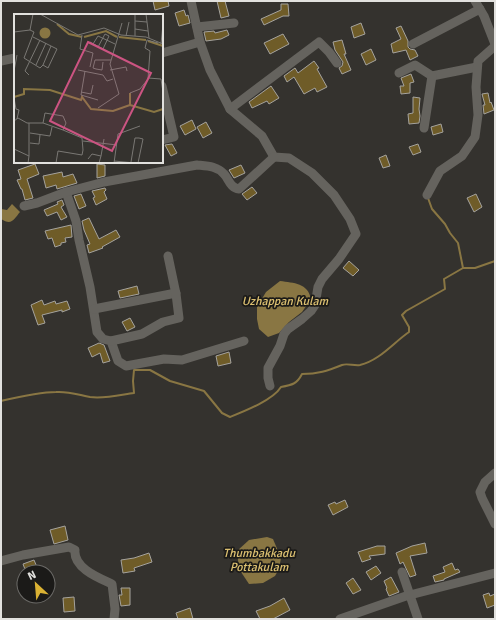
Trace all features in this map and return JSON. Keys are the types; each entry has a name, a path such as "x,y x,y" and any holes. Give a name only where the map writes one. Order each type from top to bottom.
{"street":[{"path":"191,1 200,42 210,70 230,109 262,136 274,157"},
{"path":"427,195 440,171 462,156 475,137 478,115 476,87 478,61 494,41 475,1"},
{"path":"413,44 480,9"},
{"path":"197,27 234,23"},
{"path":"163,54 200,42"},
{"path":"230,109 319,42 329,52 336,63"},
{"path":"1,61 14,58"},
{"path":"398,73 415,65 432,76 477,67"},
{"path":"424,128 432,76"},
{"path":"163,90 174,138 163,140"},
{"path":"24,206 37,203 66,192 104,182 197,165 212,166 224,174 234,188 239,189 274,157 289,158 312,173 334,195 350,219 356,234 339,259 322,279 318,287 315,305 311,311 288,329 284,334 280,346 268,368 270,386"},
{"path":"66,192 76,221 79,240 87,268 98,332 103,340 111,341 142,334 163,322 179,318 176,293 168,256"},
{"path":"94,310 176,293"},
{"path":"111,341 118,361 126,366 164,359 182,360 244,341"},
{"path":"495,472 485,482 480,492 495,524"},
{"path":"1,562 23,555 69,547 75,550 75,555 78,561 89,573 112,584 115,608 114,619"},
{"path":"402,572 418,619"},
{"path":"340,619 411,595 495,573"}],"water":[{"path":"12,204 20,212 10,222 1,219 1,209 7,210"},
{"name":"Uzhappan Kulam","path":"280,281 295,283 304,287 311,299 302,312 289,322 279,333 268,337 259,329 257,307 266,292"},
{"name":"Thumbakkadu Pottakulam","path":"267,537 273,539 281,558 279,569 275,576 263,583 249,584 239,569 237,551 249,540"}],"building":[{"path":"153,1 168,1 169,6 155,10"},
{"path":"217,1 225,1 229,16 221,18"},
{"path":"281,4 288,4 289,16 283,16 264,25 261,19 281,10"},
{"path":"184,10 186,16 188,15 190,23 179,26 175,13"},
{"path":"361,23 365,34 354,38 351,27"},
{"path":"401,26 408,41 408,47 415,50 418,56 410,60 406,50 393,53 391,44 401,39 396,28"},
{"path":"227,30 229,35 221,39 206,41 204,32 214,31 215,33"},
{"path":"283,34 289,44 270,54 264,43"},
{"path":"342,40 346,54 344,54 351,70 342,74 339,68 342,66 343,62 335,50 333,42"},
{"path":"371,49 376,60 366,65 361,54"},
{"path":"314,61 319,68 317,69 327,87 317,92 315,88 304,94 294,77 287,82 284,76 295,68 298,73"},
{"path":"411,74 414,82 410,83 410,93 401,94 400,86 404,86 401,78"},
{"path":"271,86 279,98 269,104 267,101 252,108 249,102"},
{"path":"488,93 490,103 491,102 494,110 484,114 483,105 485,105 482,94"},
{"path":"413,97 420,98 419,123 409,124 408,114 413,113"},
{"path":"192,120 196,129 185,135 180,126"},
{"path":"206,122 212,133 203,138 197,127"},
{"path":"441,124 443,132 433,135 431,127"},
{"path":"172,144 177,153 171,156 165,145"},
{"path":"418,144 421,152 413,155 409,147"},
{"path":"386,155 390,166 383,168 379,158"},
{"path":"35,164 39,174 27,179 33,198 25,200 22,189 17,180 21,179 18,170"},
{"path":"97,164 105,165 105,176 97,178"},
{"path":"241,165 245,173 234,178 229,170"},
{"path":"62,172 63,177 73,174 77,183 57,189 56,185 46,188 43,176"},
{"path":"252,187 257,193 247,200 242,194"},
{"path":"105,188 106,190 104,192 107,199 96,205 93,198 95,197 92,191"},
{"path":"81,194 86,206 79,209 74,196"},
{"path":"476,194 482,207 474,212 467,198"},
{"path":"62,200 64,205 61,207 67,217 61,220 57,212 47,216 44,210 58,204 57,202"},
{"path":"89,218 99,239 116,230 120,237 102,247 103,248 89,253 87,245 90,244 82,221"},
{"path":"71,225 72,237 65,238 66,242 55,247 52,238 48,239 45,231"},
{"path":"349,261 359,270 353,276 343,268"},
{"path":"137,286 139,294 120,298 118,291"},
{"path":"42,300 44,305 55,301 56,304 67,301 70,309 62,312 62,310 42,315 45,323 38,325 31,305"},
{"path":"130,318 135,327 127,331 122,322"},
{"path":"99,343 104,345 110,361 103,363 100,353 92,357 88,348"},
{"path":"229,352 231,363 218,366 216,356"},
{"path":"345,500 348,507 333,515 328,505 335,502 336,504"},
{"path":"65,526 68,540 54,544 50,530"},
{"path":"425,543 427,553 410,556 416,575 410,577 403,562 400,564 396,553 412,546"},
{"path":"377,546 385,546 385,554 369,556 371,559 362,562 358,552"},
{"path":"149,553 152,562 134,568 135,571 123,573 121,560 134,558"},
{"path":"34,560 36,564 23,564"},
{"path":"452,563 455,570 458,569 460,572 444,580 435,582 433,576 445,572 443,567"},
{"path":"376,566 381,573 371,580 366,572"},
{"path":"391,577 399,592 389,596 384,581"},
{"path":"353,578 361,590 353,594 346,583"},
{"path":"121,588 130,588 130,605 121,606 119,595 122,595"},
{"path":"489,593 490,596 495,594 495,605 487,608 483,595"},
{"path":"74,597 75,611 64,612 63,598"},
{"path":"284,598 290,610 273,619 260,619 256,611 270,606"},
{"path":"190,608 193,619 178,619 176,613"}],"waterway":[{"path":"1,401 49,392 65,392 101,398 134,393 134,370 150,370 170,381 204,391 222,413 230,417 265,401 281,387 291,385 296,382 302,374 322,372 344,364 360,365 367,363 380,355 409,332 409,327 402,315 406,311 445,289 444,279 463,268 458,243 445,224 432,209 428,198"},
{"path":"463,268 475,268 495,261"}]}
